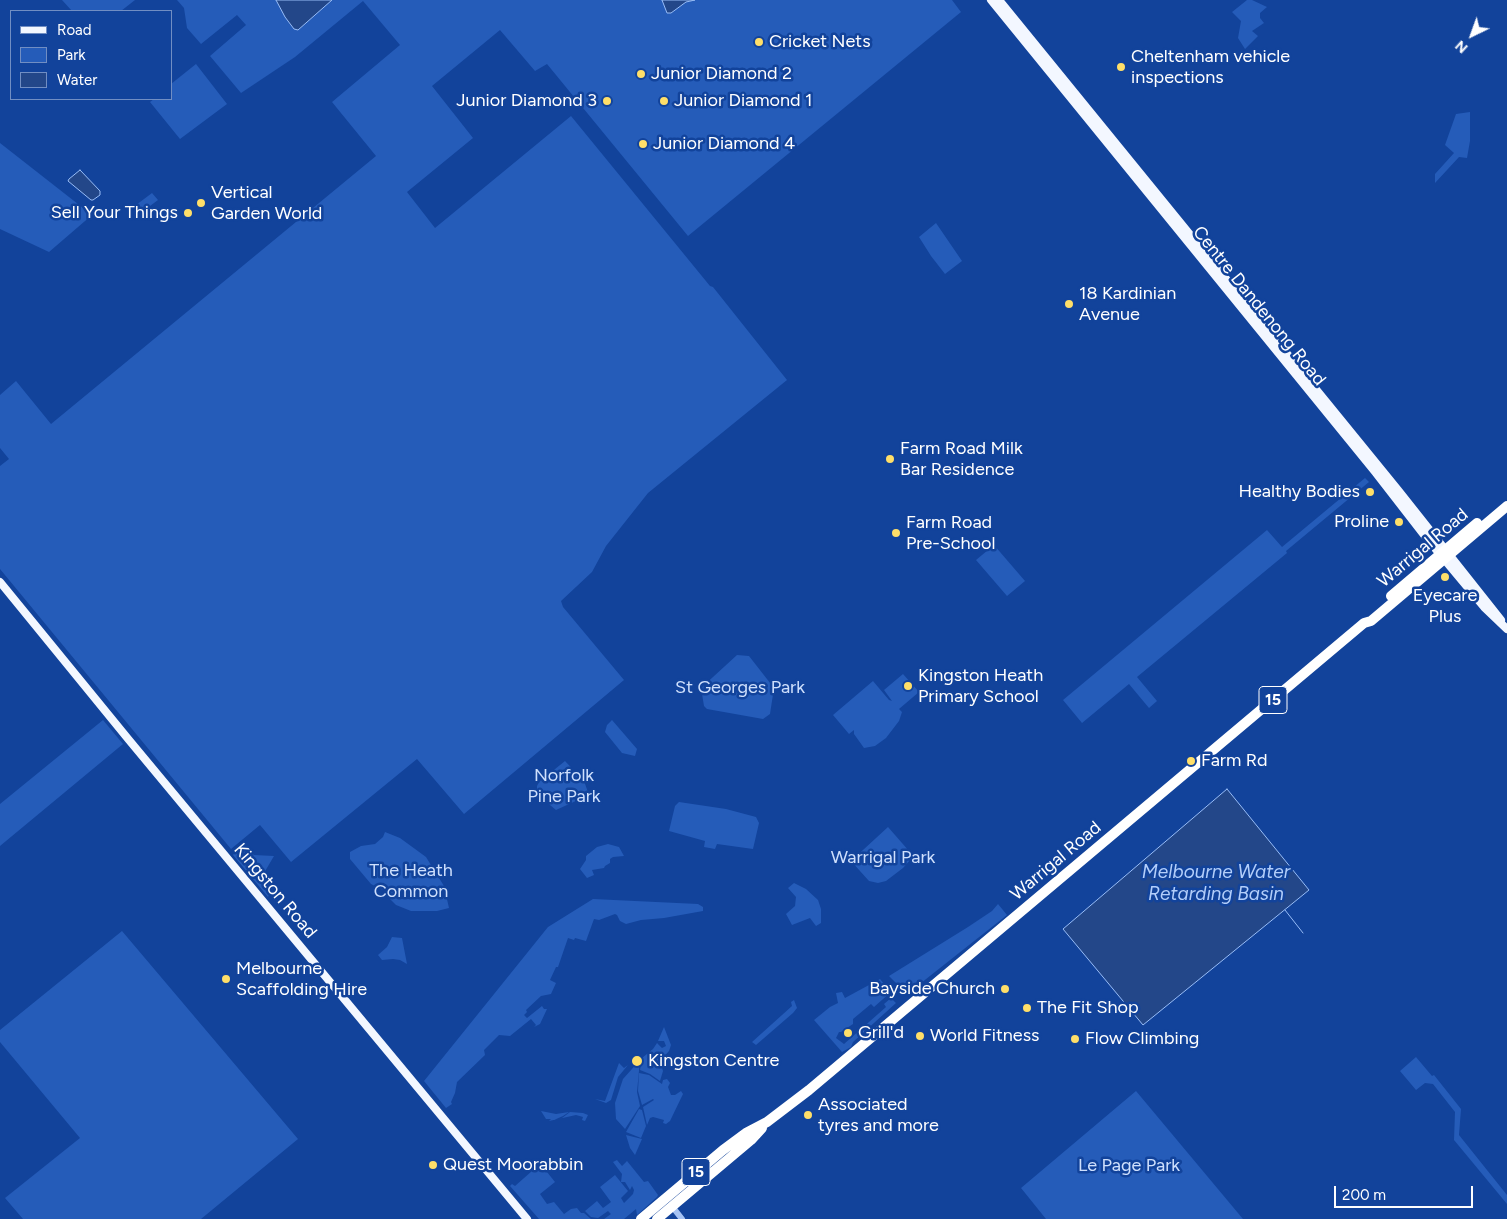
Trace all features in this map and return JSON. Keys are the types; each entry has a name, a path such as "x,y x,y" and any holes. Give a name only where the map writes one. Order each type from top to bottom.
{"highway":[{"name":"Warrigal Road","path":"657,1219 751,1140 767,1122 844,1061 1364,623 1372,612 1507,504"},
{"name":"Warrigal Road","path":"641,1219 723,1150 746,1133 767,1122"}],"main road":[{"name":"Centre Dandenong Road","path":"991,0 1376,473 1498,616 1507,630"},
{"name":"Centre Dandenong Road","path":"999,0 1445,554"},
{"name":"Kingston Road","path":"0,582 528,1219"}],"street":[{"path":"666,1198 682,1219"}],"green space":[{"path":"62,0 135,0 122,10 71,10"},
{"path":"177,0 952,0 961,12 688,236 547,64 535,71 500,30 432,86 473,138 407,192 435,228 571,116 710,286 713,287 787,380 648,493 606,546 592,572 561,601 563,607 624,680 464,814 417,759 291,862 260,825 231,849 0,569 0,466 9,459 0,448 0,395 16,381 51,424 376,156 332,102 400,45 363,1 295,57 241,93 210,56 246,25 237,15 201,44 187,28 184,8"},
{"path":"1247,0 1252,0 1267,7 1260,13 1260,18 1264,23 1252,31 1258,36 1245,49 1238,38 1241,21 1232,12"},
{"path":"196,64 227,104 180,139 150,102 153,100 172,100 172,83"},
{"path":"1470,112 1470,141 1467,158 1459,157 1435,183 1435,174 1454,153 1445,145 1456,114"},
{"path":"0,143 92,215 49,252 0,229"},
{"path":"152,193 158,200 142,212 136,205"},
{"path":"936,223 962,261 945,274 919,237"},
{"path":"1365,478 1369,482 1286,551 1287,553 1137,677 1157,701 1149,708 1129,684 1082,723 1063,700 1267,530 1282,547"},
{"path":"994,545 1025,581 1007,596 976,560"},
{"name":"St Georges Park","path":"737,655 749,656 774,688 770,714 763,719 707,709 704,706 701,688"},
{"path":"903,674 919,692 899,709 902,712 899,721 886,738 875,746 864,748 854,734 854,730 849,734 833,715 873,681 892,701 884,690"},
{"path":"103,720 123,744 0,846 0,804"},
{"path":"612,720 637,749 635,756 622,753 605,732 607,725"},
{"name":"Norfolk Pine Park","path":"565,761 584,781 589,795 556,810 537,790 537,786 539,782"},
{"path":"679,802 726,809 756,817 759,823 753,849 717,844 715,849 704,847 705,841 669,831 675,806"},
{"name":"Warrigal Park","path":"888,827 909,851 911,859 886,881 878,883 869,881 851,861"},
{"name":"The Heath Common","path":"385,832 400,838 426,857 444,886 449,908 437,911 411,911 396,905 385,891 371,884 350,859 350,852 361,846 375,844 383,837"},
{"path":"241,844 254,855 274,856 261,876 272,888 268,897 233,855"},
{"path":"608,844 619,847 624,856 613,857 604,868 592,870 594,875 587,878 580,869 586,860 586,856 597,847"},
{"path":"794,883 806,889 818,900 821,909 821,923 816,926 810,918 792,925 786,914 795,906 796,897 788,888"},
{"path":"593,899 698,904 703,907 703,911 626,924 620,921 615,914 599,920 594,919 586,941 568,938 558,967 556,967 550,980 556,983 551,994 541,996 526,1010 527,1012 524,1015 527,1018 542,1006 544,1009 547,1009 540,1024 534,1027 536,1025 531,1019 510,1036 499,1035 484,1050 485,1055 457,1082 452,1104 446,1108 424,1081 548,927"},
{"path":"998,904 1007,915 916,987 905,992 889,976 968,927 992,911"},
{"path":"122,931 298,1139 201,1219 23,1219 5,1198 80,1138 0,1042 0,1030"},
{"path":"392,937 402,938 407,964 400,960 382,960 378,955 387,947"},
{"path":"880,979 891,992 874,1007 871,1004 853,1019 853,1024 839,1032 836,1038 844,1044 886,1007 884,1004 891,998 896,1003 853,1042 851,1047 842,1052 814,1020 838,1003 836,993 842,992 845,998"},
{"path":"794,1000 797,1008 793,1013 756,1045 752,1042 792,1006 791,1002"},
{"path":"664,1027 671,1045 669,1051 660,1061 663,1071 660,1081 640,1070 642,1058 657,1043 662,1048 666,1046 664,1041 658,1041"},
{"path":"1416,1057 1432,1076 1434,1075 1461,1109 1459,1135 1507,1195 1507,1204 1454,1140 1455,1112 1433,1084 1425,1083 1416,1090 1400,1071"},
{"path":"640,1060 637,1092 640,1106 625,1129 616,1119 615,1103 623,1079"},
{"path":"619,1063 624,1068 628,1065 618,1077 611,1100 606,1103 595,1099 605,1101"},
{"path":"639,1073 649,1075 662,1084 663,1080 667,1079 670,1083 668,1087 671,1095 681,1091 683,1094 670,1121 666,1124 663,1123 664,1120 653,1117 650,1118 647,1125 643,1107 654,1100 642,1105 638,1091"},
{"name":"Le Page Park","path":"1136,1091 1243,1219 1046,1219 1021,1188"},
{"path":"639,1109 642,1110 646,1126 641,1138 626,1132"},
{"path":"541,1111 556,1114 569,1112 555,1120 549,1121 551,1119 546,1119"},
{"path":"570,1112 588,1115 585,1121 582,1120 583,1117 576,1115 558,1119"},
{"path":"626,1135 642,1139 635,1155 630,1148"},
{"path":"617,1160 622,1166 627,1161 644,1182 648,1181 658,1195 637,1215 636,1209 624,1219 604,1219 611,1214 608,1211 598,1218 591,1217 585,1211 597,1201 603,1208 611,1202 600,1187 615,1175 628,1191 621,1198 624,1203 633,1194 632,1186 630,1190 625,1182 621,1182 622,1174 613,1162"},
{"path":"547,1163 549,1166 547,1172 555,1182 540,1194 547,1204 554,1202 564,1214 571,1209 577,1208 591,1219 539,1219 510,1186 512,1184 515,1186 532,1171"}],"water":[{"path":"276,0 332,0 298,30 294,29 285,17"},
{"path":"662,0 695,0 686,2 671,13 667,13"},
{"path":"80,170 100,191 100,195 93,200 68,181"},
{"name":"Melbourne Water Retarding Basin","path":"1227,789 1309,890 1143,1025 1063,929"}],"waterway":[{"path":"1285,910 1303,933"}],"place":[{"name":"Cricket Nets","path":"759,42"},
{"name":"Cheltenham vehicle inspections","path":"1121,67"},
{"name":"Junior Diamond 2","path":"641,74"},
{"name":"Junior Diamond 3","path":"607,101"},
{"name":"Junior Diamond 1","path":"664,101"},
{"name":"Junior Diamond 4","path":"643,144"},
{"name":"Vertical Garden World","path":"201,203"},
{"name":"Sell Your Things","path":"188,213"},
{"name":"18 Kardinian Avenue","path":"1069,304"},
{"name":"Farm Road Milk Bar Residence","path":"890,459"},
{"name":"Healthy Bodies","path":"1370,492"},
{"name":"Proline","path":"1399,522"},
{"name":"Farm Road Pre-School","path":"896,533"},
{"name":"Eyecare Plus","path":"1445,577"},
{"name":"Kingston Heath Primary School","path":"908,686"},
{"name":"Farm Rd","path":"1191,761"},
{"name":"Melbourne Scaffolding Hire","path":"226,979"},
{"name":"Bayside Church","path":"1005,989"},
{"name":"The Fit Shop","path":"1027,1008"},
{"name":"Grill'd","path":"848,1033"},
{"name":"World Fitness","path":"920,1036"},
{"name":"Flow Climbing","path":"1075,1039"},
{"name":"Kingston Centre","path":"637,1061"},
{"name":"Associated tyres and more","path":"808,1115"},
{"name":"Quest Moorabbin","path":"433,1165"}]}
